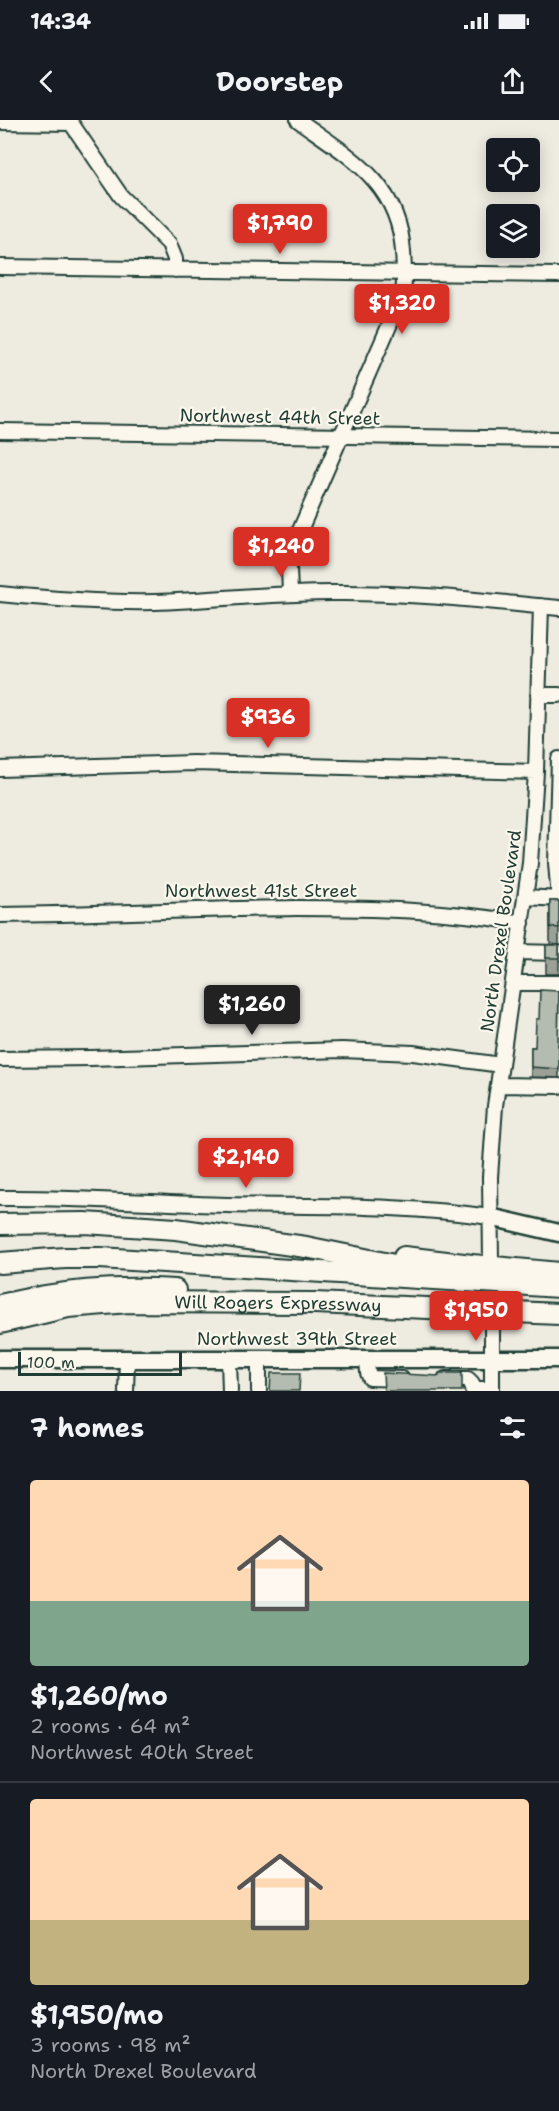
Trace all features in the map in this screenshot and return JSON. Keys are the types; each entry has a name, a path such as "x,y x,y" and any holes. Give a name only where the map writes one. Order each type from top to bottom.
{"highway":[{"path":"2,1225 85,1223 131,1225 306,1247 559,1273"},
{"path":"306,1247 479,1283"},
{"name":"Will Rogers Expressway","path":"0,1263 100,1258 559,1287"},
{"path":"0,1305 67,1291 111,1288 177,1290 315,1303"},
{"name":"Will Rogers Expressway","path":"0,1323 38,1312 99,1303 315,1303 559,1314"}],"main road":[{"path":"490,1217 559,1233"},
{"name":"Northwest 39th Street","path":"0,1359 559,1359"}],"street":[{"path":"290,593 289,568 294,544 403,294 404,272 399,221 384,191 375,179 355,161 299,120"},
{"path":"0,122 70,121 121,196 169,244 175,259 175,270"},
{"path":"0,267 559,275"},
{"name":"Northwest 44th Street","path":"0,431 559,439"},
{"path":"0,594 65,600 134,602 290,593 408,594 559,608"},
{"name":"North Drexel Boulevard","path":"491,1260 491,1153 498,1085 530,863 536,772 541,606"},
{"path":"538,695 559,695"},
{"path":"526,897 559,899 556,863 559,759"},
{"path":"0,769 193,763 536,772"},
{"path":"530,863 556,863"},
{"name":"Northwest 41st Street","path":"0,915 174,909 344,908 448,913 522,924"},
{"path":"518,952 559,953"},
{"path":"513,983 559,983"},
{"path":"0,1059 342,1050 413,1053 501,1065"},
{"path":"498,1085 559,1086"},
{"path":"0,1198 79,1197 194,1204 418,1208 490,1217"},
{"path":"367,1359 370,1378 468,1379 472,1383 472,1390 492,1390 492,1326"},
{"path":"431,1379 442,1358"},
{"path":"126,1391 127,1359"},
{"path":"229,1359 230,1391"},
{"path":"259,1359 259,1391"}],"building":[{"path":"550,901 559,901 559,928 550,927"},
{"path":"546,945 559,945 559,958 546,958"},
{"path":"540,990 559,991 559,1069 531,1067 531,1047 535,1047 536,1019 539,1019"},
{"path":"271,1373 300,1373 299,1391 270,1391"},
{"path":"383,1373 439,1376 439,1373 462,1373 462,1391 384,1391"}],"tunnel":[{"path":"491,1274 492,1317"}]}
